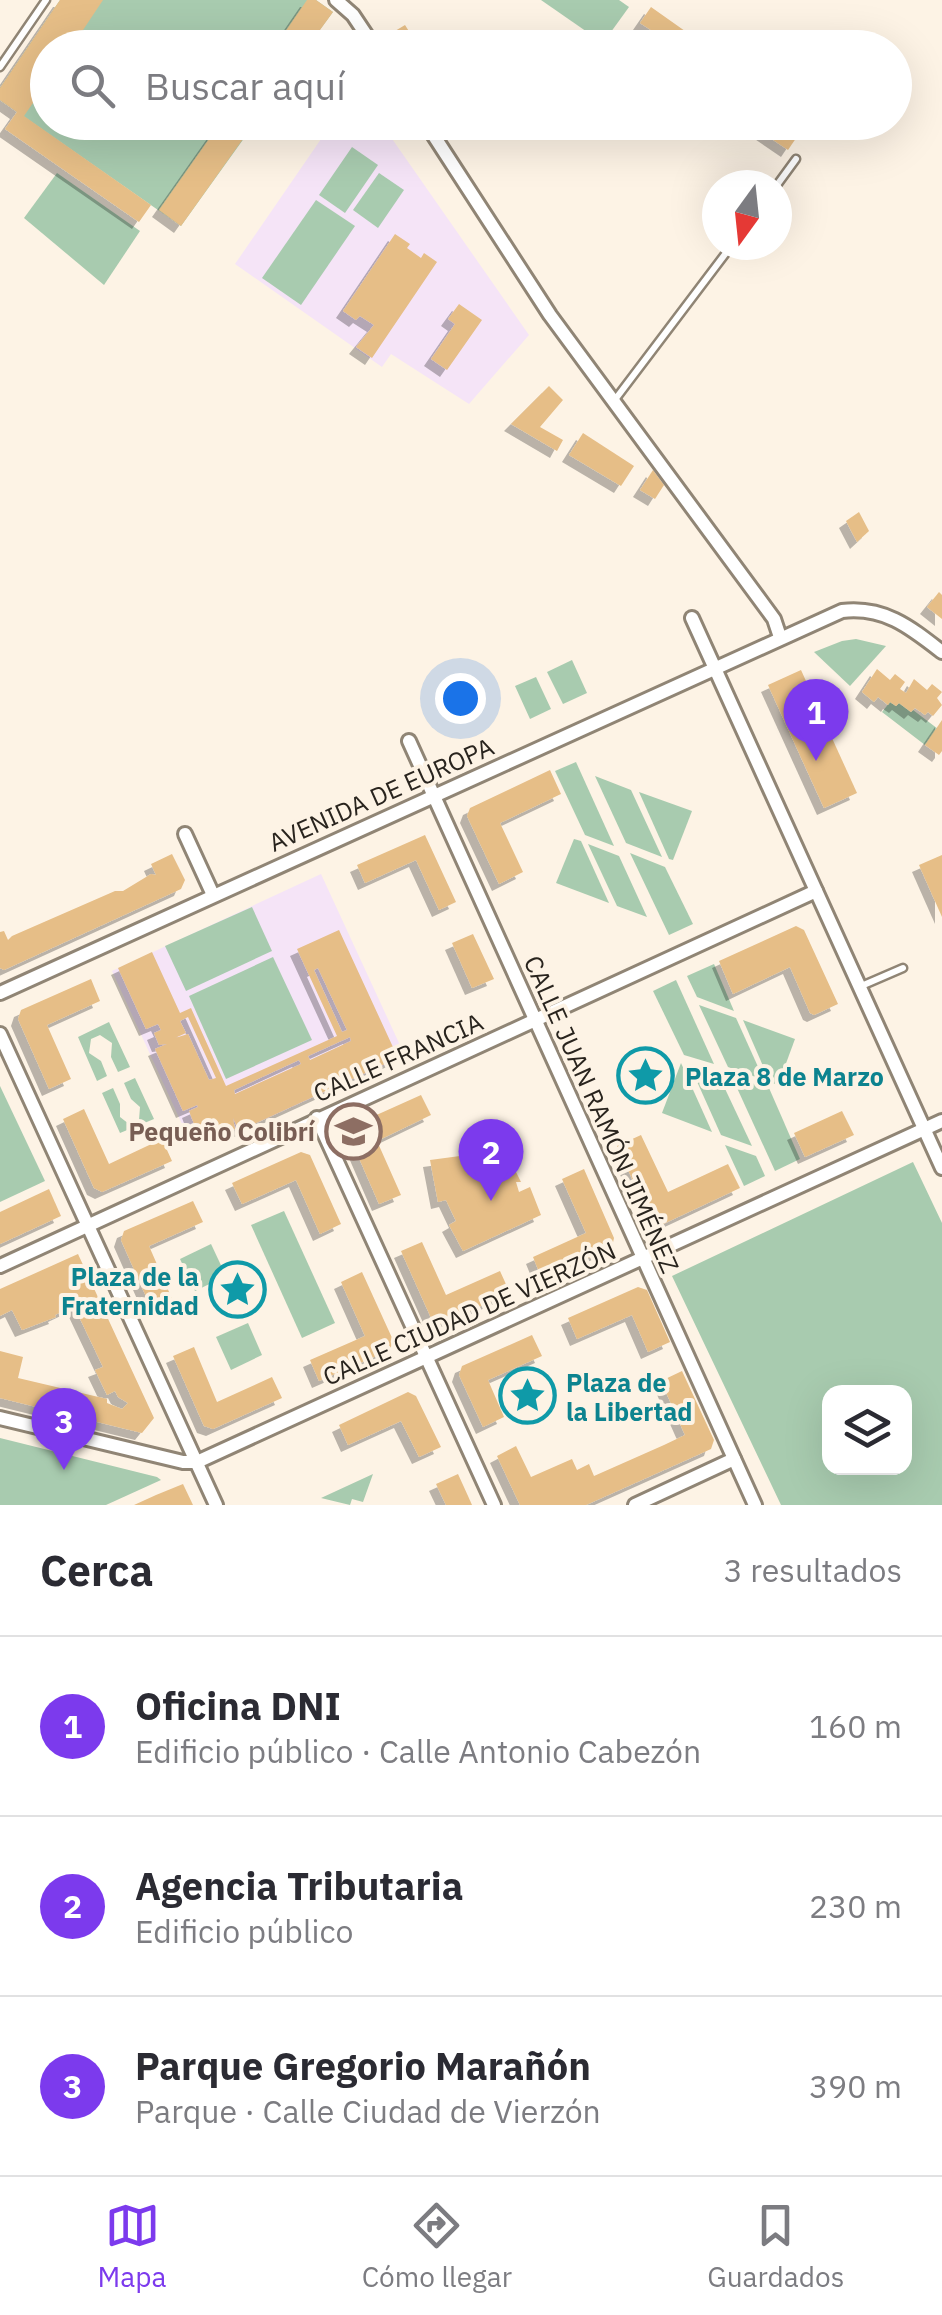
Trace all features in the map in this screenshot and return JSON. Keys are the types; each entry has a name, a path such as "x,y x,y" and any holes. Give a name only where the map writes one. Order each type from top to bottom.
{"street":[{"path":"336,0 363,30"},
{"path":"437,140 550,315 774,619 780,637"},
{"name":"AVENIDA DE EUROPA","path":"0,993 842,611 875,610 910,627 942,652"},
{"path":"692,618 942,1168"},
{"name":"CALLE JUAN RAMÓN JIMÉNEZ","path":"409,741 756,1505"},
{"path":"185,834 212,896"},
{"name":"CALLE FRANCIA","path":"0,1266 816,890"},
{"path":"0,1034 216,1505"},
{"path":"317,1118 494,1505"},
{"name":"CALLE CIUDAD DE VIERZÓN","path":"197,1462 942,1121"},
{"path":"0,1418 183,1462 197,1462"},
{"path":"635,1505 734,1459"}],"lane":[{"path":"0,67 46,0"},
{"path":"788,170 796,159"},
{"path":"613,402 721,260"},
{"path":"859,987 903,968"}],"shaded area":[{"path":"320,140 393,140 529,335 469,404 391,354 382,367 235,264"},
{"path":"321,874 405,1056 239,1131 237,1128 223,1135 221,1131 215,1134 210,1124 187,1135 112,971"}],"green space":[{"path":"60,0 316,0 333,12 320,30 40,30"},
{"path":"541,0 619,0 629,7 612,30 584,30"},
{"path":"30,44 30,121 0,100 0,88"},
{"path":"57,140 243,140 181,226"},
{"path":"352,147 378,165 345,213 319,195"},
{"path":"57,173 140,231 104,285 24,218"},
{"path":"379,173 404,190 378,228 353,210"},
{"path":"316,200 355,226 301,305 262,278"},
{"path":"856,639 886,646 850,686 814,652"},
{"path":"572,660 587,693 563,704 547,672"},
{"path":"536,677 551,709 530,719 515,686"},
{"path":"890,702 913,710 938,729 925,745 882,712"},
{"path":"576,762 614,846 585,835 555,771"},
{"path":"595,776 631,790 662,857 626,843"},
{"path":"639,792 692,811 673,860 669,859"},
{"path":"574,839 581,841 609,903 556,883"},
{"path":"588,844 619,856 647,917 617,906"},
{"path":"630,853 665,867 693,924 669,935"},
{"path":"252,907 272,951 186,991 165,946"},
{"path":"273,957 312,1040 226,1079 189,996"},
{"path":"714,964 734,1011 697,997 687,976"},
{"path":"676,980 714,1064 684,1055 653,991"},
{"path":"699,1005 736,1018 764,1080 728,1067"},
{"path":"743,1020 795,1039 778,1085 770,1082"},
{"path":"109,1022 130,1067 118,1072 111,1057 112,1043 100,1035 91,1039 89,1053 101,1061 107,1076 97,1081 78,1037"},
{"path":"681,1063 712,1132 662,1113"},
{"path":"690,1066 719,1076 752,1146 721,1135"},
{"path":"732,1077 769,1088 800,1159 775,1171"},
{"path":"135,1078 154,1119 120,1133 102,1093 113,1088 120,1104 120,1117 129,1124 139,1120 140,1107 131,1099 124,1083"},
{"path":"0,1086 45,1181 0,1202"},
{"path":"725,1145 756,1156 765,1176 744,1186"},
{"path":"913,1162 942,1223 942,1505 781,1505 672,1276"},
{"path":"284,1211 335,1323 302,1338 251,1225"},
{"path":"211,1244 226,1276 195,1291 180,1259"},
{"path":"248,1323 262,1355 231,1370 216,1337"},
{"path":"0,1438 161,1480 106,1505 0,1505"},
{"path":"373,1474 363,1502 352,1499 350,1505 321,1498"}],"building":[{"path":"60,0 103,0 83,30 40,30"},
{"path":"307,0 316,0 333,12 320,30 286,30"},
{"path":"651,7 684,30 651,30 640,23"},
{"path":"30,44 30,107 24,116 30,120 30,140 58,140 151,205 139,222 5,129 17,112 0,100 0,88"},
{"path":"208,140 242,140 181,226 159,210"},
{"path":"773,140 795,140 788,150"},
{"path":"395,234 421,258 424,253 437,262 372,358 356,347 374,325 343,311"},
{"path":"459,304 482,320 447,370 431,359 455,324 448,319"},
{"path":"549,386 563,400 540,427 563,440 557,451 511,424"},
{"path":"583,433 634,466 621,486 569,455"},
{"path":"653,470 664,485 655,499 640,490"},
{"path":"859,512 869,531 857,542 846,521"},
{"path":"939,592 942,595 942,619 927,607"},
{"path":"877,669 890,680 895,674 905,682 900,689 906,693 914,679 927,690 932,684 942,692 937,698 942,705 933,716 915,708 911,712 899,703 888,705 878,697 874,702 862,692"},
{"path":"801,670 857,793 824,808 768,685"},
{"path":"942,720 942,751 939,755 925,745"},
{"path":"550,770 561,794 500,823 523,872 499,884 467,816 470,808"},
{"path":"425,835 456,902 439,910 416,860 365,883 357,865"},
{"path":"172,854 185,880 181,889 4,970 0,968 0,932 4,931 8,940 115,891 123,891 151,874 156,875 151,864"},
{"path":"942,855 942,917 919,865"},
{"path":"796,926 804,930 838,1004 814,1015 810,1013 790,967 733,994 719,961"},
{"path":"339,930 398,1058 239,1131 233,1118 235,1129 223,1135 221,1131 215,1134 211,1124 201,1128 194,1124 189,1111 197,1105 183,1111 155,1049 167,1044 159,1045 154,1033 161,1030 158,1024 146,1029 118,968 152,952 180,1013 191,1008 226,1086 337,1036 297,949","holes":["318,968 347,1030 342,1032 314,970","188,1017 216,1078 209,1080 188,1034 175,1038 186,1033 180,1021","350,1037 351,1041 310,1060 308,1056","299,1060 301,1064 235,1094 234,1090"]},
{"path":"473,934 494,979 472,988 452,943"},
{"path":"91,979 100,1001 47,1025 71,1079 49,1089 18,1019 21,1010"},
{"path":"421,1095 431,1115 377,1141 401,1195 379,1204 349,1135 352,1126"},
{"path":"84,1109 109,1164 162,1139 172,1161 102,1192 94,1188 63,1119"},
{"path":"842,1111 854,1135 805,1157 794,1133"},
{"path":"641,1135 668,1192 728,1164 740,1188 661,1225 652,1222 617,1146"},
{"path":"505,1150 521,1182 516,1182 519,1192 530,1187 541,1215 463,1251 449,1225 456,1221 446,1200 438,1202 430,1160"},
{"path":"301,1152 310,1155 341,1224 320,1234 296,1180 242,1204 232,1183"},
{"path":"584,1169 614,1238 612,1247 542,1279 533,1257 586,1233 562,1179"},
{"path":"49,1189 61,1216 0,1244 0,1212"},
{"path":"193,1201 203,1222 149,1246 173,1301 152,1310 121,1240 124,1231"},
{"path":"422,1242 446,1295 500,1271 510,1293 440,1324 432,1320 401,1251"},
{"path":"78,1254 154,1418 142,1433 0,1398 0,1351 23,1357 18,1378 107,1399 107,1403 122,1409 128,1403 115,1391 107,1395 95,1370 103,1367 74,1306 22,1330 12,1310 0,1316 0,1289"},
{"path":"362,1272 393,1340 390,1350 319,1381 310,1360 365,1336 341,1282"},
{"path":"638,1287 647,1290 670,1342 648,1352 632,1315 577,1339 568,1318"},
{"path":"532,1335 542,1356 488,1380 504,1417 483,1427 459,1375 462,1366"},
{"path":"194,1347 217,1402 272,1377 282,1398 213,1429 204,1426 173,1356"},
{"path":"682,1371 714,1440 711,1449 586,1505 520,1505 497,1456 516,1446 531,1477 572,1459 577,1470 589,1464 594,1476 664,1445 685,1435 661,1381"},
{"path":"408,1392 416,1396 441,1447 419,1457 401,1421 348,1445 339,1425"},
{"path":"458,1474 472,1505 446,1505 436,1484"},
{"path":"183,1484 193,1505 134,1505 156,1495"}],"place":[{"name":"Oficina DNI","path":"816,761"},
{"name":"Plaza 8 de Marzo","path":"646,1076"},
{"name":"Pequeño Colibrí","path":"354,1131"},
{"name":"Agencia Tributaria","path":"491,1201"},
{"name":"Plaza de la Fraternidad","path":"238,1290"},
{"name":"Plaza de la Libertad","path":"527,1396"},
{"name":"Parque Gregorio Marañón","path":"64,1470"}]}
